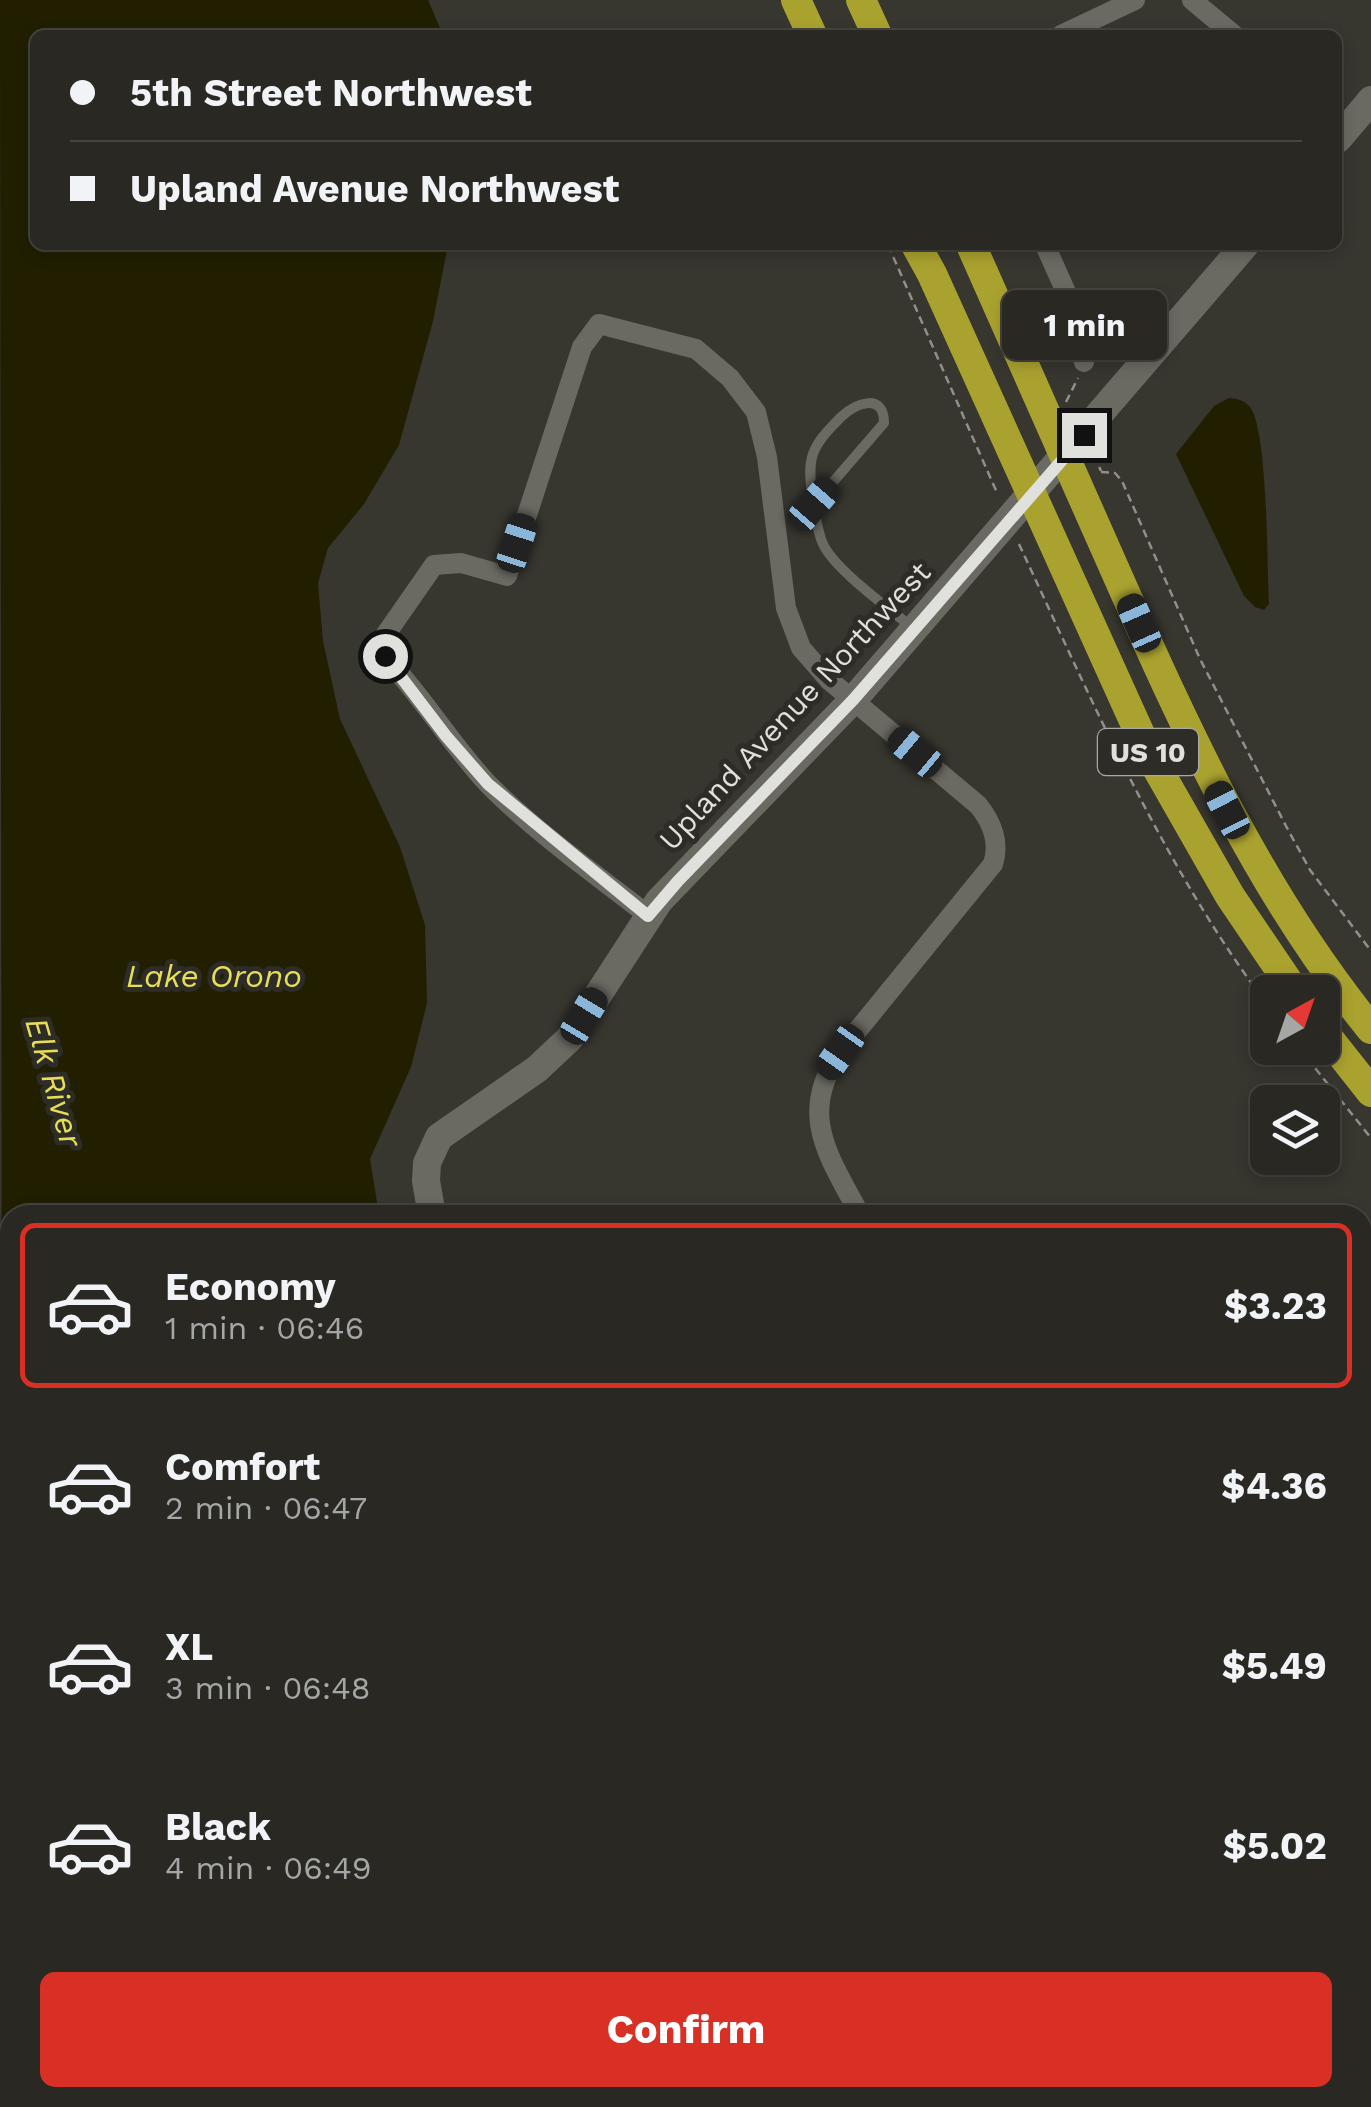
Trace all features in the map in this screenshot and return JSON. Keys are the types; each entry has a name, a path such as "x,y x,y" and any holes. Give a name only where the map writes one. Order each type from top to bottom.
{"highway":[{"path":"796,0 810,30"},
{"path":"861,0 875,30"},
{"name":"US 10","path":"918,250 1029,496 1175,804 1283,975"},
{"name":"US 10","path":"973,250 1227,810 1316,954 1371,1029"},
{"path":"1340,1053 1371,1092"}],"street":[{"path":"1072,30 1135,0"},
{"path":"1192,0 1228,30"},
{"path":"1342,128 1371,100"},
{"path":"1047,250 1074,310 1084,362"},
{"name":"Upland Avenue Northwest","path":"430,1205 427,1163 439,1137 537,1069 570,1038 648,916 853,700 1241,250"},
{"path":"648,916 488,784 385,656 386,634 434,565 461,563 506,576 582,347 599,324 696,349 730,378 756,412 768,457 786,608 801,648 853,700 942,772 988,818 997,852 993,864 840,1052 820,1089 818,1126 855,1205"}],"lane":[{"path":"814,504 884,423 884,412 877,403 868,401 848,410 823,435 810,456 814,504 822,544 834,561 915,630"}],"path":[{"path":"890,250 996,491"},
{"path":"1101,472 1114,473 1122,481 1200,659 1286,826 1324,892 1371,951"},
{"path":"1313,1065 1371,1138"}],"water":[{"name":"Lake Orono","path":"0,0 428,0 441,30 30,30 30,250 447,250 433,321 399,445 364,504 328,548 318,583 323,641 340,719 400,847 425,925 427,1003 411,1067 370,1159 377,1205 2,1205"},
{"path":"1229,398 1250,407 1260,443 1269,604 1264,610 1244,596 1176,454 1214,406"}],"route":[{"path":"385,656 488,784 648,916 853,700 1084,435"}],"water label":[{"name":"Elk River","path":"54,1082"}]}
